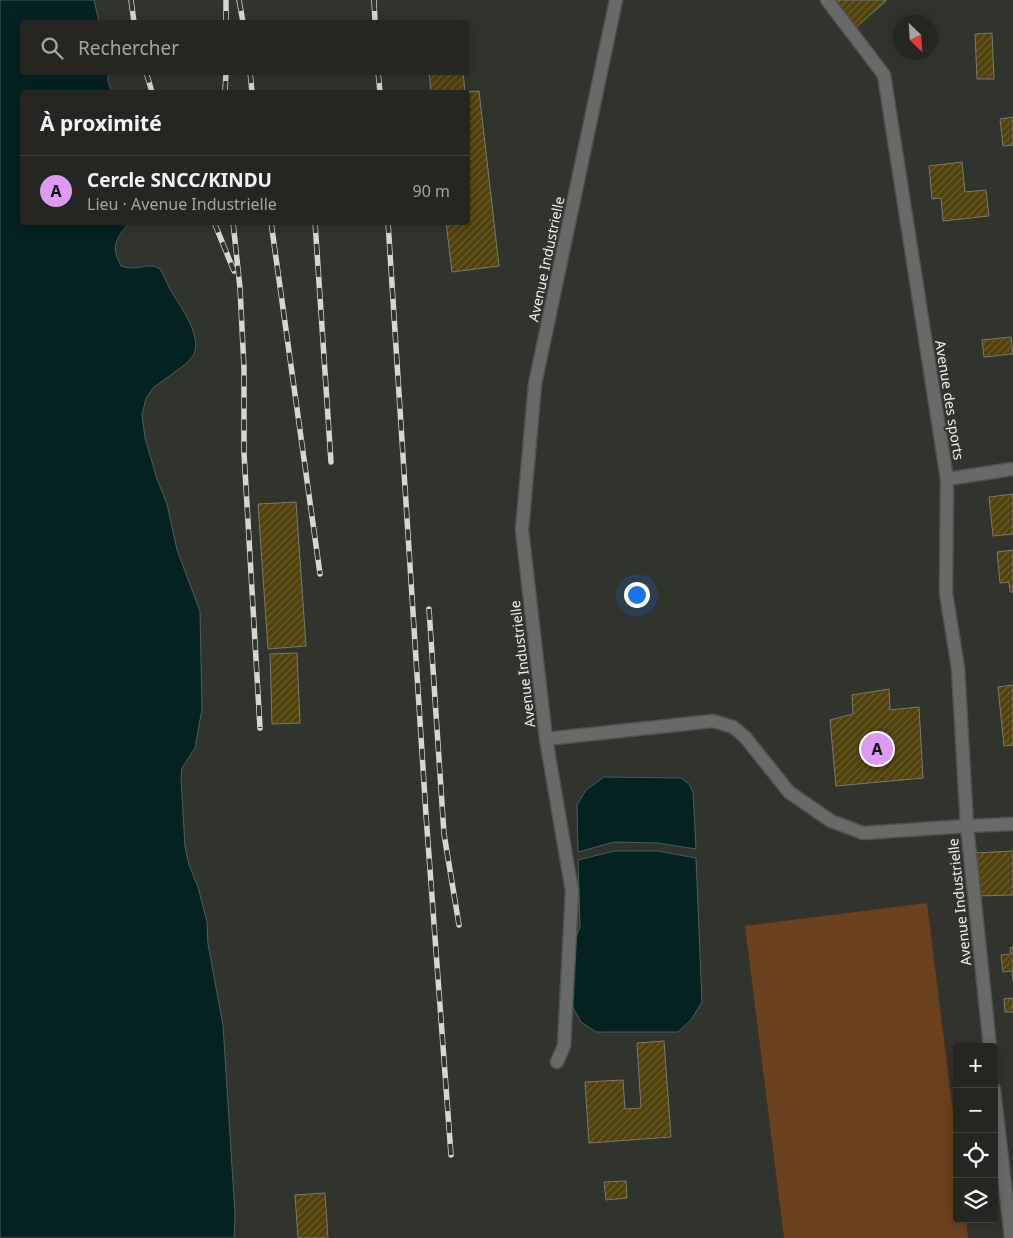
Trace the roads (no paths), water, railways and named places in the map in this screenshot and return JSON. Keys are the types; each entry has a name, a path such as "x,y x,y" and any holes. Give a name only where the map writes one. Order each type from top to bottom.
{"street":[{"name":"Avenue Industrielle","path":"616,0 535,384 522,530 546,739 713,721 733,727 745,737 789,792 831,821 864,833 967,826 990,1043"},
{"name":"Avenue des sports","path":"827,0 884,75 947,479 946,594 958,668 967,826"},
{"path":"947,479 1013,469"},
{"path":"546,739 572,890 564,1046 557,1062"},
{"path":"967,826 1013,824"},
{"path":"998,1124 1011,1238"}],"water":[{"path":"0,0 94,0 99,20 20,20 20,75 108,75 111,90 20,90 20,225 128,225 118,239 115,248 121,266 132,268 154,266 159,268 188,320 195,338 196,346 193,356 187,363 153,388 146,398 142,415 145,438 157,479 167,504 177,550 200,611 202,709 195,748 182,768 181,778 185,847 207,922 208,944 223,1025 235,1214 234,1238 0,1238"},
{"path":"604,777 681,778 689,784 693,792 696,849 658,843 614,842 578,852 577,805 586,790"},
{"path":"614,851 658,851 696,858 702,1002 691,1020 678,1032 596,1032 581,1022 571,1004 568,957 580,927 578,860"}],"railway":[{"path":"131,0 134,20"},
{"path":"226,0 226,20"},
{"path":"239,0 243,20"},
{"path":"374,0 375,20"},
{"path":"147,75 151,90"},
{"path":"225,90 226,75"},
{"path":"250,75 252,90"},
{"path":"378,75 380,90"},
{"path":"215,225 234,271"},
{"path":"233,225 240,288 244,368 244,453 260,728"},
{"path":"271,225 320,574"},
{"path":"315,225 331,462"},
{"path":"388,225 426,815 451,1155"},
{"path":"429,609 444,834 459,925"}],"place":[{"name":"Cercle SNCC/KINDU","path":"877,749"}]}
